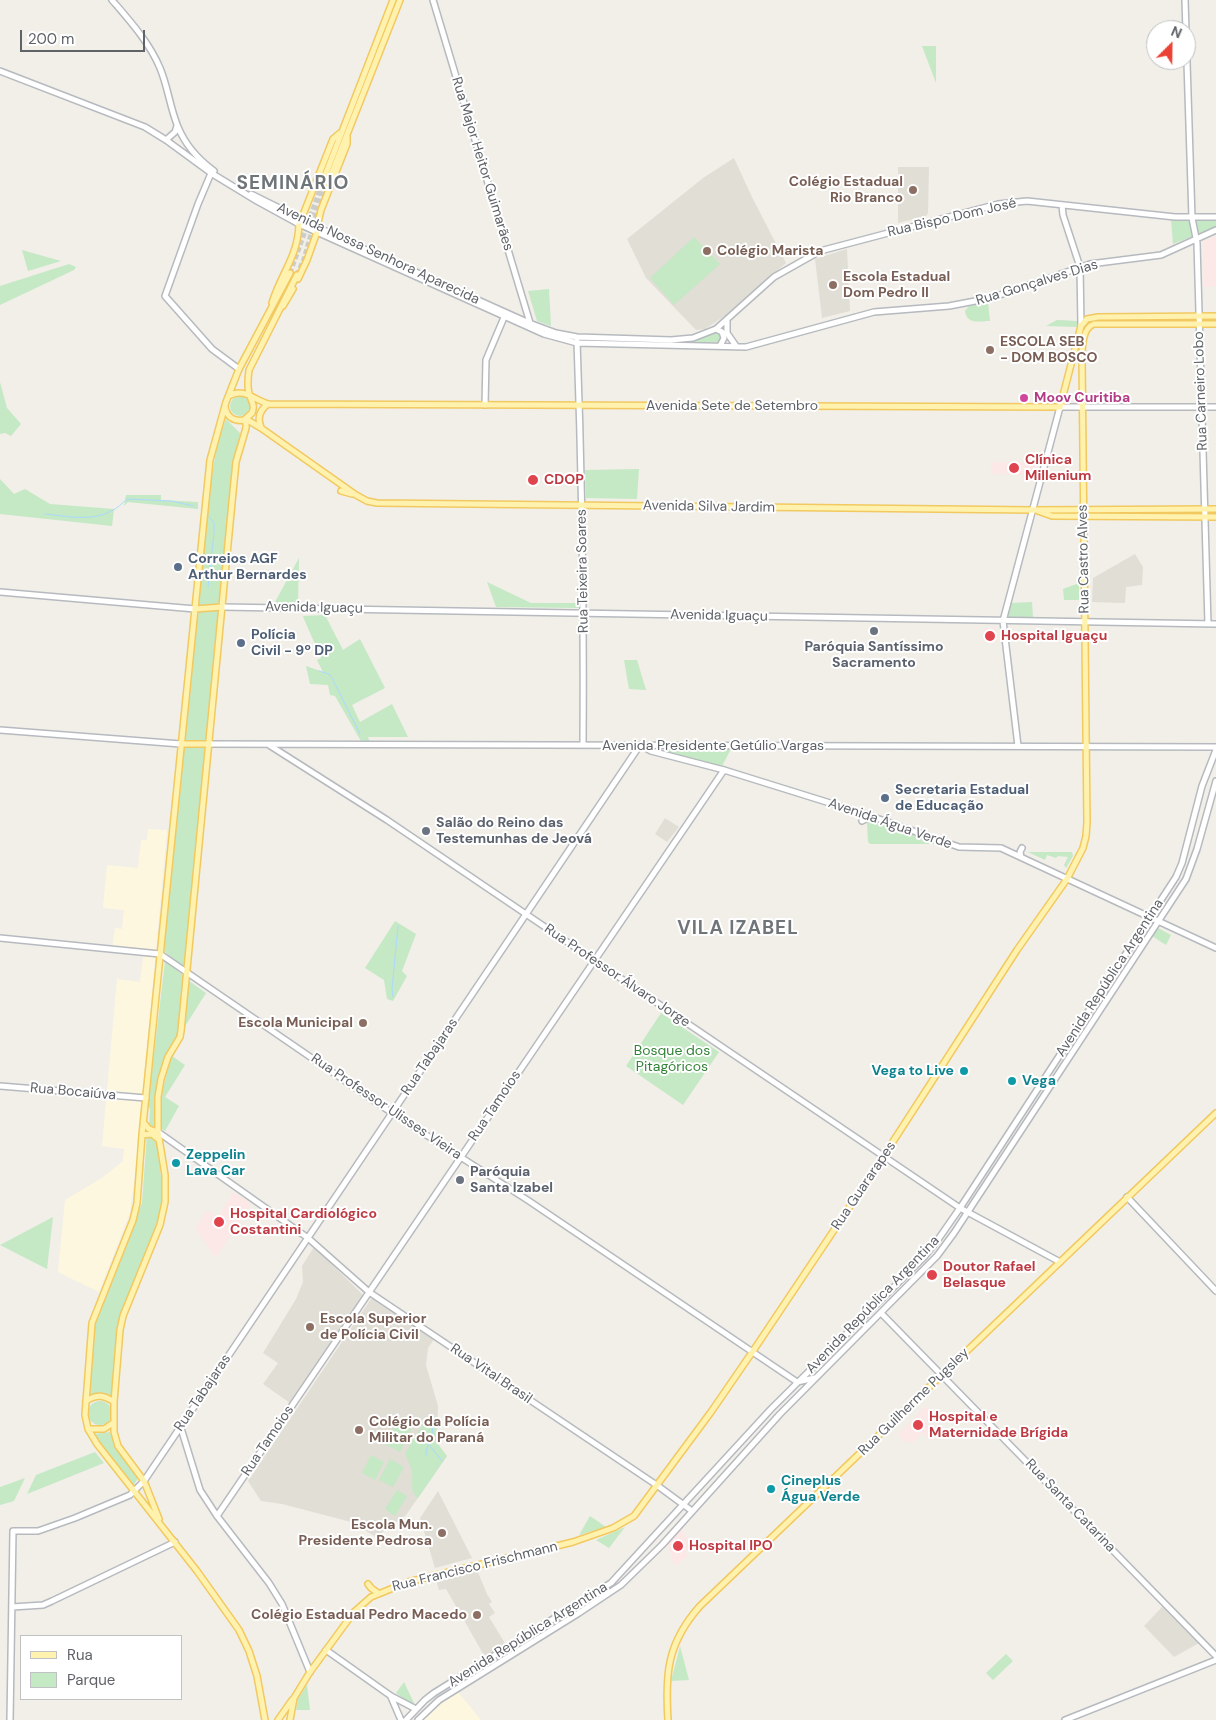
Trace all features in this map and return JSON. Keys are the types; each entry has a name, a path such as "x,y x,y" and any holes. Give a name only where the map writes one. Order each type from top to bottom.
{"main road":[{"path":"271,317 288,300 307,260 317,230 321,210 347,144 345,132 393,0"},
{"path":"328,174 400,0"},
{"path":"225,404 230,417 238,421 246,419 254,410 253,401 250,396 249,370 271,317 275,293 294,255 299,238 300,222 334,139 345,132"},
{"path":"265,1720 257,1676 249,1651 239,1630 175,1542 96,1444 88,1430 85,1415 92,1323 135,1212 210,460 225,404 239,369 271,317 294,274"},
{"path":"1060,406 1087,319 1098,317 1216,316"},
{"path":"1084,328 1094,324 1216,324"},
{"name":"Rua Castro Alves","path":"1083,848 1087,829 1082,354 1084,328"},
{"path":"239,369 249,384"},
{"path":"229,397 238,392 250,396"},
{"name":"Avenida Sete de Setembro","path":"250,396 268,404 1060,406"},
{"path":"261,428 259,415 268,404"},
{"path":"246,419 253,422 356,495"},
{"path":"162,1526 144,1481 118,1446 113,1423 114,1402 122,1320 160,1225 165,1202 165,1175 158,1140 158,1097 168,1057 180,1037 236,469 239,449 246,428 246,419"},
{"path":"246,428 253,422"},
{"path":"278,440 280,450"},
{"path":"341,491 356,495"},
{"name":"Avenida Silva Jardim","path":"356,495 367,501 386,504 1032,510 1216,509"},
{"name":"Avenida Silva Jardim","path":"1032,510 1052,516 1216,517"},
{"path":"195,609 222,607"},
{"path":"181,744 209,744"},
{"name":"Rua Guararapes","path":"634,1516 658,1486 753,1351 883,1157 1017,950 1067,878 1083,848"},
{"name":"Rua Guilherme Pugsley","path":"668,1720 666,1683 669,1665 680,1633 695,1612 1216,1113"},
{"path":"144,1123 149,1129 158,1132"},
{"path":"142,1135 152,1134 158,1140"},
{"path":"86,1401 94,1396 99,1396 114,1402"},
{"path":"88,1430 104,1429 113,1423"},
{"name":"Rua Francisco Frischmann","path":"290,1720 294,1698 310,1672 354,1612 378,1593 408,1582 574,1542 613,1528 634,1516"},
{"path":"368,1584 378,1593"},
{"path":"278,1720 294,1698"}],"street":[{"name":"Avenida Nossa Senhora Aparecida","path":"112,0 135,26 154,56 161,70 177,126 195,153 212,172 257,201 530,326 577,340 737,347"},
{"name":"Rua Major Heitor Guimarães","path":"433,0 530,326"},
{"name":"Rua Carneiro Lobo","path":"1185,0 1192,218 1197,239 1208,624"},
{"path":"0,71 144,127 212,172 165,296 212,349 239,369"},
{"path":"166,140 175,132 177,126"},
{"name":"Rua Bispo Dom José","path":"716,329 774,277 800,261 826,249 1007,202 1027,201 1192,218 1216,217"},
{"path":"1062,205 1063,215 1080,267 1084,328"},
{"name":"Rua Gonçalves Dias","path":"737,347 750,346 874,312 950,306 986,299 1090,264 1161,255 1216,230"},
{"path":"484,405 486,360 506,314"},
{"path":"728,320 727,334 737,347"},
{"name":"Avenida Nossa Senhora Aparecida","path":"577,340 680,340 700,336 716,329"},
{"path":"716,329 722,332 724,338 720,346"},
{"name":"Rua Teixeira Soares","path":"577,340 582,506 583,745"},
{"path":"1018,746 1003,621 1060,406"},
{"name":"Avenida Sete de Setembro","path":"1060,406 1216,407"},
{"path":"0,592 195,609"},
{"name":"Avenida Iguaçu","path":"222,607 1216,624"},
{"path":"0,730 181,744"},
{"name":"Avenida Presidente Getúlio Vargas","path":"209,744 1216,748"},
{"name":"Rua Professor Álvaro Jorge","path":"268,745 387,820 963,1210 1060,1262"},
{"name":"Rua Tabajaras","path":"134,1492 144,1481 640,745"},
{"name":"Avenida Água Verde","path":"640,745 656,753 724,770 862,813 959,847 1001,848 1216,948"},
{"path":"654,746 656,753"},
{"name":"Avenida República Argentina","path":"418,1720 439,1700 615,1590 662,1545 754,1441 937,1256 963,1210 1180,870 1198,802 1216,748"},
{"name":"Rua Tamoios","path":"217,1516 724,770"},
{"name":"Avenida República Argentina","path":"406,1720 416,1708 434,1693 610,1583 797,1382 937,1241 963,1210 1188,875 1216,781"},
{"path":"862,821 867,817 873,817"},
{"path":"1021,857 1020,852 1022,848"},
{"name":"Rua Professor Ulisses Vieira","path":"0,938 160,954 392,1113 528,1201 797,1382"},
{"name":"Rua Bocaiúva","path":"0,1086 146,1098"},
{"name":"Rua Vital Brasil","path":"158,1132 308,1238 369,1292 658,1486 692,1511"},
{"path":"1127,1198 1216,1290"},
{"name":"Rua Santa Catarina","path":"881,1313 1216,1658"},
{"path":"797,1382 815,1378"},
{"path":"180,1425 200,1490 217,1516 269,1583 282,1604 310,1672"},
{"path":"10,1720 13,1531 38,1531 111,1503 134,1492"},
{"path":"12,1607 43,1605 175,1542"},
{"path":"326,1650 391,1696 416,1708"},
{"path":"1065,1720 1216,1658"},
{"path":"391,1696 401,1720"}],"shaded area":[{"name":"Colégio Marista","path":"734,158 786,263 726,315 705,329 696,330 646,278 627,239 703,178"},
{"name":"Colégio Estadual Rio Branco","path":"898,167 929,167 928,213 926,216 898,223"},
{"path":"1216,235 1216,286 1204,287 1203,242"},
{"name":"Escola Estadual Dom Pedro II","path":"847,249 850,311 822,318 815,259"},
{"name":"Clínica Millenium","path":"991,462 1038,462 1035,475 991,474"},
{"path":"1135,554 1143,567 1142,585 1126,587 1125,603 1092,602 1093,578"},
{"name":"Hospital Iguaçu","path":"983,628 991,629 996,628 997,642 983,642"},
{"path":"665,818 679,827 667,842 655,834"},
{"path":"148,829 167,830 137,1156 130,1213 99,1292 58,1272 65,1200 102,1178 123,1161 124,1149 102,1146 117,979 140,982 144,951 112,948 115,928 122,929 124,910 103,908 107,865 138,868 141,840 147,840"},
{"name":"Hospital Cardiológico Costantini","path":"233,1192 249,1202 250,1205 216,1258 195,1228 207,1210 218,1217"},
{"name":"Escola Superior de Polícia Civil","path":"314,1247 363,1295 290,1403 263,1384 278,1363 263,1353 296,1299 303,1282 302,1266"},
{"name":"Colégio da Polícia Militar do Paraná","path":"373,1296 435,1338 428,1348 426,1365 438,1406 437,1443 447,1456 406,1515 376,1537 351,1522 282,1504 261,1501 248,1481"},
{"name":"Hospital e Maternidade Brígida","path":"926,1406 935,1415 927,1424 930,1426 932,1423 940,1431 931,1441 922,1433 912,1443 909,1441 907,1443 898,1435"},
{"name":"Escola Mun. Presidente Pedrosa","path":"438,1491 472,1558 435,1568 420,1518"},
{"name":"Hospital IPO","path":"679,1526 692,1545 686,1551 687,1557 674,1566 669,1548 665,1544"},
{"name":"Colégio Estadual Pedro Macedo","path":"477,1570 492,1602 489,1604 495,1613 489,1617 506,1645 485,1657 446,1589 439,1590 436,1580"},
{"path":"1163,1606 1201,1642 1174,1657 1144,1626"},
{"path":"458,1692 481,1720 422,1720 437,1706"}],"green space":[{"path":"922,46 936,46 936,83"},
{"path":"1171,220 1216,220 1216,227 1173,244"},
{"path":"694,237 720,264 674,305 650,278"},
{"path":"22,250 61,261 28,271"},
{"path":"69,264 76,267 74,270 0,305 0,286"},
{"path":"549,289 551,326 537,321 528,291"},
{"path":"988,303 990,321 974,321 966,315 965,311 969,306"},
{"path":"1057,320 1077,321 1077,327 1046,326"},
{"path":"717,332 722,335 719,342 687,342"},
{"path":"0,382 7,408 21,424 11,436 5,433 0,434"},
{"path":"236,396 244,396 250,402 250,410 244,416 236,416 230,410 230,402"},
{"path":"226,419 240,435 234,461 222,607 186,970 164,951 173,842 210,489 217,444"},
{"path":"639,469 637,499 586,498 585,470"},
{"path":"0,479 14,494 25,489 50,504 114,509 112,526 0,514"},
{"path":"126,495 161,495 161,500 198,502 198,509 128,502 124,506"},
{"path":"299,558 298,603 274,604"},
{"path":"487,582 531,603 578,603 579,608 496,607"},
{"path":"1079,583 1079,600 1064,600 1063,589"},
{"path":"1032,602 1033,617 1007,617 1010,603"},
{"path":"325,615 343,650 360,639 385,688 352,705 360,722 392,704 408,737 368,737 370,743 362,743 335,696 330,695 328,685 310,684 306,666 323,672 317,660 321,658 303,616"},
{"path":"624,660 637,660 646,690 629,689"},
{"path":"729,747 731,749 722,766 664,751 664,749"},
{"path":"871,819 938,844 870,844 868,842 867,821"},
{"path":"1028,852 1072,852 1073,856 1066,868 1064,865 1068,857 1058,856 1056,858 1047,855 1045,860"},
{"path":"395,921 416,934 402,971 407,976 393,1001 387,999 384,980 365,968"},
{"path":"1158,928 1171,935 1166,945 1152,936"},
{"path":"165,961 184,976 177,1037 167,1056 157,1088 154,1113 155,1128 149,1126 150,1109 148,1106"},
{"path":"189,981 206,993 184,1028"},
{"name":"Bosque dos Pitagóricos","path":"661,1013 719,1052 683,1105 626,1066"},
{"path":"172,1056 185,1065 165,1097 179,1106 165,1131 162,1129 161,1109 164,1084"},
{"path":"147,1134 156,1138 163,1192 159,1216 144,1263 119,1323 111,1398 100,1395 89,1397 94,1326 97,1314 142,1203"},
{"path":"53,1217 47,1269 0,1245"},
{"path":"100,1401 109,1404 112,1413 109,1422 100,1425 91,1422 88,1413 91,1404"},
{"path":"433,1416 436,1417 437,1443 447,1456 418,1498 412,1489 412,1472 405,1453 422,1426"},
{"path":"398,1419 412,1427 400,1452 385,1444"},
{"path":"110,1432 114,1443 138,1478 134,1485 98,1442 94,1434"},
{"path":"95,1452 104,1463 27,1494 36,1475"},
{"path":"371,1455 384,1462 375,1480 362,1473"},
{"path":"390,1459 404,1467 393,1487 379,1480"},
{"path":"25,1478 14,1501 0,1505 0,1487"},
{"path":"397,1490 407,1496 395,1516 385,1509"},
{"path":"590,1516 606,1527 579,1535"},
{"path":"625,1527 609,1548 596,1540"},
{"path":"680,1646 689,1680 671,1681"},
{"path":"1006,1654 1013,1661 993,1680 986,1673"},
{"path":"404,1682 414,1703 411,1704 396,1693"},
{"path":"307,1685 310,1710 296,1710 298,1699"}],"waterway":[{"path":"45,514 78,517 95,516 113,510 127,499 171,501 194,506"},
{"path":"208,587 214,533 214,522 209,517"},
{"path":"319,671 329,674 332,678 360,734"},
{"path":"393,997 392,989 398,926"},
{"path":"426,1456 433,1422"},
{"path":"430,1446 442,1461"}],"tunnel":[{"path":"290,273 326,173"},
{"path":"297,275 331,175"}],"place":[{"name":"Colégio Estadual Rio Branco","path":"913,190"},
{"name":"Colégio Marista","path":"707,251"},
{"name":"Escola Estadual Dom Pedro II","path":"833,285"},
{"name":"ESCOLA SEB - DOM BOSCO","path":"990,350"},
{"name":"Moov Curitiba","path":"1024,398"},
{"name":"Clínica Millenium","path":"1014,468"},
{"name":"CDOP","path":"533,480"},
{"name":"Correios AGF Arthur Bernardes","path":"178,567"},
{"name":"Paróquia Santíssimo Sacramento","path":"874,631"},
{"name":"Hospital Iguaçu","path":"990,636"},
{"name":"Polícia Civil - 9º DP","path":"241,643"},
{"name":"Secretaria Estadual de Educação","path":"885,798"},
{"name":"Salão do Reino das Testemunhas de Jeová","path":"426,831"},
{"name":"Escola Municipal","path":"363,1023"},
{"name":"Vega to Live","path":"964,1071"},
{"name":"Vega","path":"1012,1081"},
{"name":"Zeppelin Lava Car","path":"176,1163"},
{"name":"Paróquia Santa Izabel","path":"460,1180"},
{"name":"Hospital Cardiológico Costantini","path":"219,1222"},
{"name":"Doutor Rafael Belasque","path":"932,1275"},
{"name":"Escola Superior de Polícia Civil","path":"310,1327"},
{"name":"Hospital e Maternidade Brígida","path":"918,1425"},
{"name":"Colégio da Polícia Militar do Paraná","path":"359,1430"},
{"name":"Cineplus Água Verde","path":"771,1489"},
{"name":"Escola Mun. Presidente Pedrosa","path":"442,1533"},
{"name":"Hospital IPO","path":"678,1546"},
{"name":"Colégio Estadual Pedro Macedo","path":"477,1615"}],"district":[{"name":"SEMINÁRIO","path":"293,184"},
{"name":"VILA IZABEL","path":"738,929"}]}
